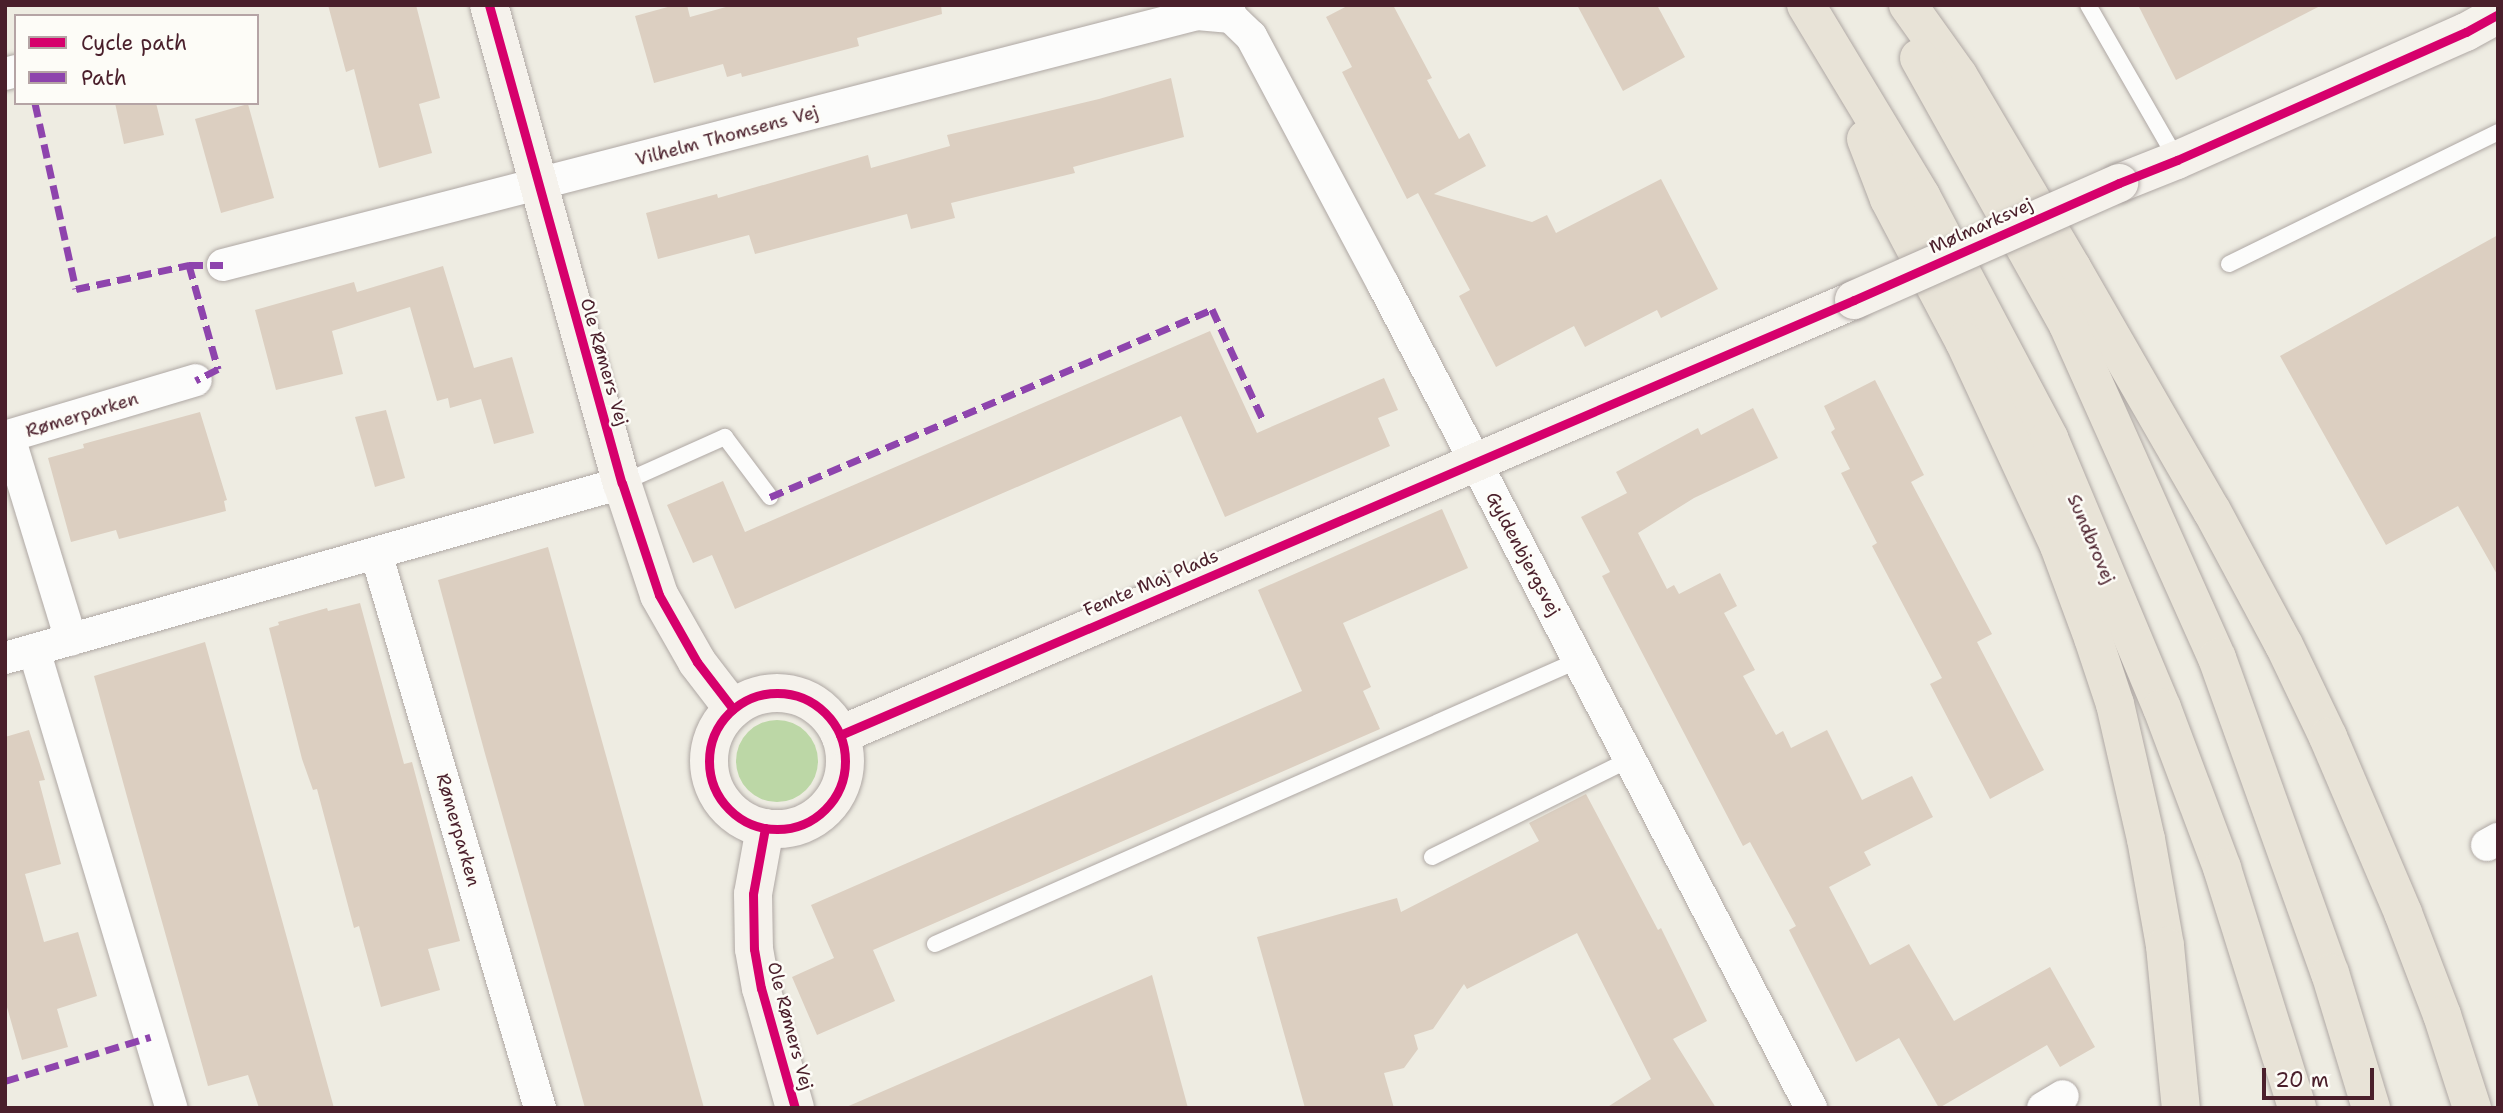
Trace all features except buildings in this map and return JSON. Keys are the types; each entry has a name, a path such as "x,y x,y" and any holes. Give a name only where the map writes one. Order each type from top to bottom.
{"main road":[{"name":"Sundbrovej","path":"1806,5 1922,196 2049,438 2162,708 2222,868 2297,1108"},
{"path":"1889,5 2068,325 2217,658 2330,973 2371,1108"},
{"path":"1908,5 1958,75 2059,245 2193,478 2284,645 2328,737 2403,913 2442,1015 2472,1108"},
{"path":"1829,42 1889,199 1964,341 2059,546 2098,651 2115,704 2146,839 2165,946 2181,1108"}],"street":[{"name":"Ole Rømers Vej","path":"488,5 622,483 659,595 697,662 733,709"},
{"name":"Vilhelm Thomsens Vej","path":"223,265 1197,14 1229,11"},
{"name":"Gyldenbjergsvej","path":"1229,11 1251,36 1811,1108"},
{"name":"Mølmarksvej","path":"1475,462 2177,160 2466,32 2498,14"},
{"name":"Rømerparken","path":"72,640 7,437 196,380"},
{"name":"Femte Maj Plads","path":"840,735 1475,462"},
{"path":"171,1108 20,654 622,483"},
{"name":"Rømerparken","path":"376,553 540,1108"},
{"path":"772,693 793,695 813,703 829,717 840,735 845,754 844,776 837,795 823,811 806,823 786,829 765,828 747,823 718,797 710,779 708,760 712,740 733,709 752,698 772,693"},
{"name":"Ole Rømers Vej","path":"765,828 752,894 754,949 761,988 795,1108"}],"lane":[{"path":"2088,5 2177,160"},
{"path":"2229,264 2498,132"},
{"path":"622,483 725,437 770,497"},
{"path":"935,944 1578,660"},
{"path":"1432,858 1630,759"}],"green space":[{"path":"777,720 793,723 806,732 815,745 818,761 815,777 806,790 793,799 777,802 761,799 748,790 739,777 736,761 739,745 748,732 761,723"}],"marked path":[{"path":"35,105 76,289 189,265 223,265"},
{"path":"189,265 218,369 196,380"},
{"path":"770,497 1212,309 1263,420"},
{"path":"5,1081 150,1037"}],"cycle path":[{"path":"489,5 622,483 659,595 697,662 733,709"},
{"path":"840,735 2177,160 2466,32 2498,14"},
{"path":"777,693 803,698 825,713 840,735 845,761 840,787 825,809 803,824 777,829 751,824 729,809 714,787 709,761 714,735 729,713 751,698 777,693"},
{"path":"765,828 753,894 754,949 761,988 795,1108"}]}
